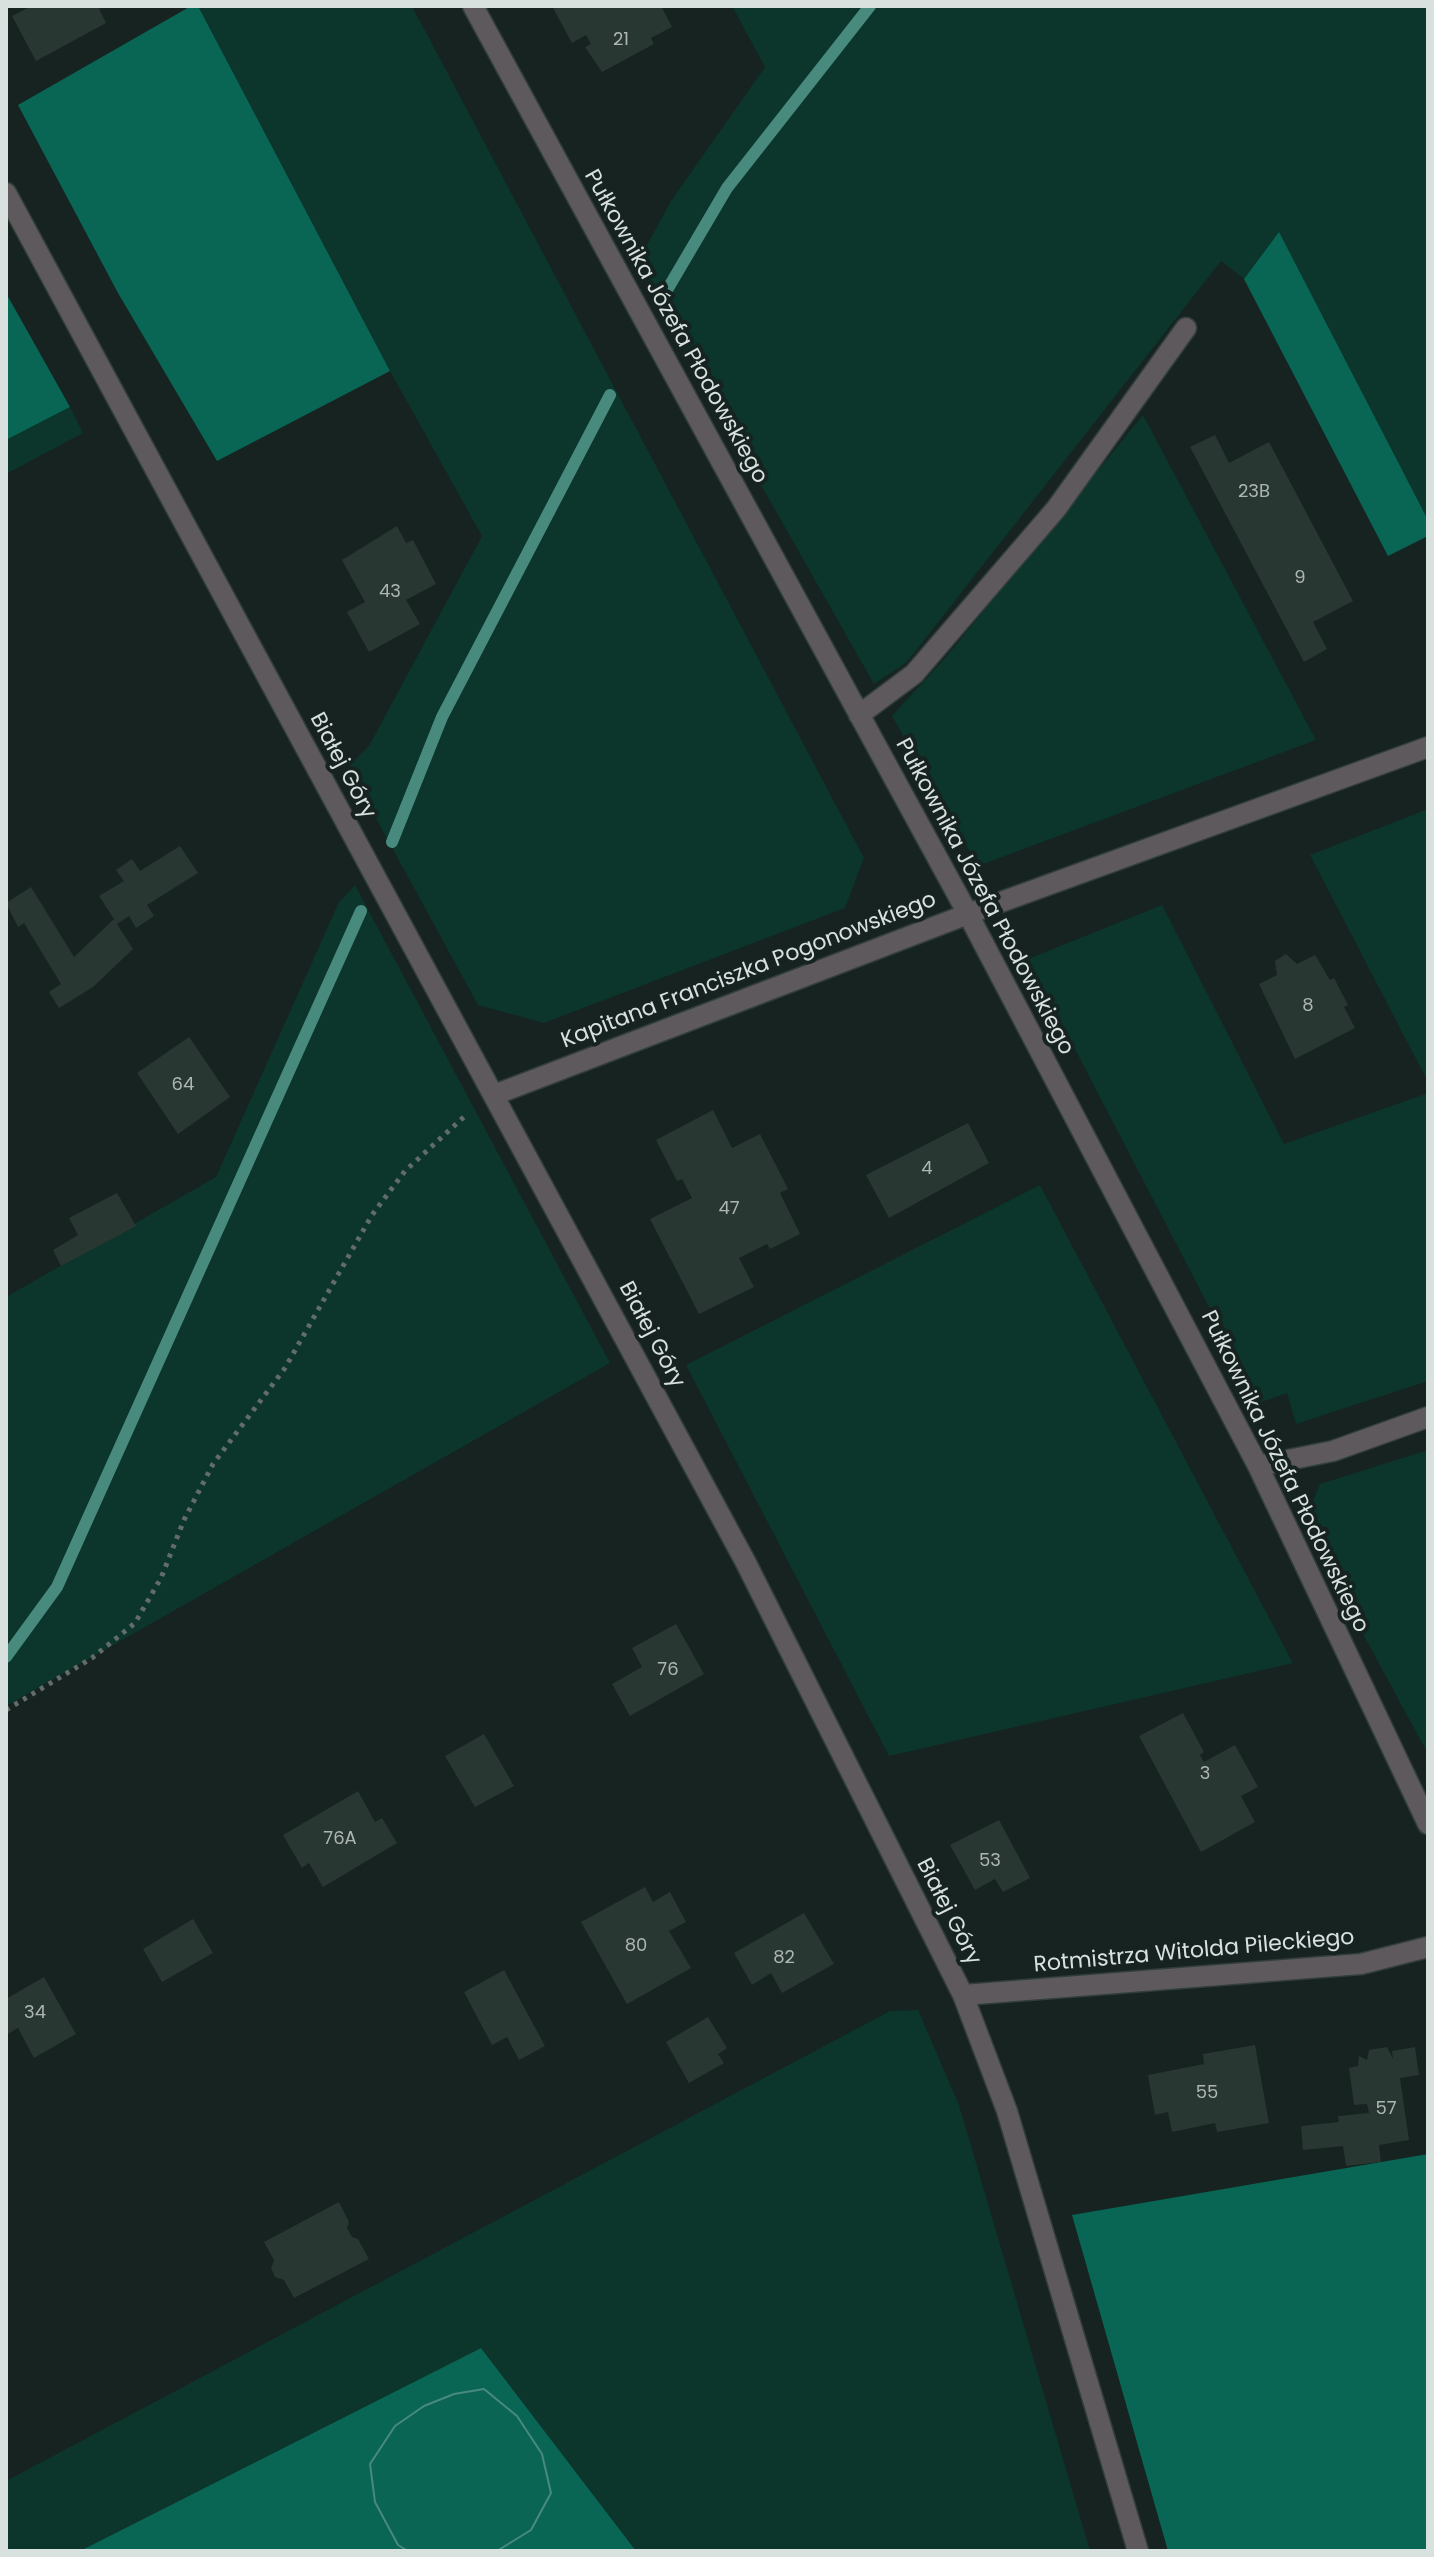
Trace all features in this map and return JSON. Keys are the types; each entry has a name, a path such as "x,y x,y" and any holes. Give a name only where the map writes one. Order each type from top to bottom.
{"street":[{"name":"Pułkownika Józefa Płodowskiego","path":"473,6 968,914 1258,1466 1428,1824"},
{"name":"Białej Góry","path":"6,193 745,1561 963,1995 1007,2111 1138,2551"},
{"path":"859,715 914,674 1056,509 1186,328"},
{"name":"Kapitana Franciszka Pogonowskiego","path":"494,1095 968,914 1428,747"},
{"path":"1258,1466 1333,1451 1428,1417"},
{"name":"Rotmistrza Witolda Pileckiego","path":"963,1995 1361,1964 1428,1947"}],"path":[{"path":"6,1710 92,1658 135,1623 161,1578 184,1520 213,1464 285,1368 372,1215 405,1171 457,1121 494,1095"}],"shaded area":[{"path":"191,6 198,6 390,371 217,461 118,293 18,105"},
{"path":"198,6 412,6 864,858 845,908 544,1023 478,1005 348,767 369,746 482,536 390,371"},
{"path":"732,6 1428,6 1428,520 1279,233 1244,279 1221,261 907,662 874,684 636,265 671,201 765,67"},
{"path":"1279,232 1428,520 1428,536 1388,556 1244,279"},
{"path":"6,293 70,407 6,440"},
{"path":"70,407 83,433 6,474 6,440"},
{"path":"1143,415 1316,740 978,866 892,716 946,657"},
{"path":"1428,809 1428,1082 1310,855"},
{"path":"355,885 610,1363 6,1706 6,1297 216,1177 339,902"},
{"path":"1162,905 1284,1144 1428,1093 1428,1381 1296,1424 1287,1393 1259,1403 1028,959"},
{"path":"1040,1185 1293,1663 889,1756 686,1365"},
{"path":"1428,1450 1428,1754 1303,1523 1320,1484"},
{"path":"918,2010 959,2105 1090,2551 636,2551 481,2348 80,2551 6,2551 6,2481 890,2011"},
{"path":"1428,2154 1428,2551 1168,2551 1072,2215"},
{"path":"481,2348 636,2551 80,2551"},
{"path":"484,2389 517,2416 542,2454 551,2493 531,2530 497,2551 408,2551 398,2545 375,2502 370,2464 395,2426 424,2406 454,2394"}],"building":[{"path":"31,6 105,6 99,9 106,23 36,61 12,16"},
{"path":"552,6 661,6 672,27 651,38 654,44 602,72 585,47 591,44 586,35 572,43"},
{"path":"1215,435 1229,463 1269,442 1353,601 1313,622 1327,649 1304,662 1190,447"},
{"path":"397,526 406,543 413,540 436,584 406,600 420,624 369,652 347,612 365,602 342,560"},
{"path":"180,846 198,873 147,905 154,916 136,928 129,916 117,924 133,949 93,987 59,1008 49,992 61,984 24,923 18,927 6,903 31,887 74,957 114,919 99,896 124,881 116,870 132,859 140,871"},
{"path":"1286,954 1297,964 1315,955 1330,980 1334,978 1348,1005 1344,1007 1355,1028 1295,1059 1259,984 1277,975 1275,961"},
{"path":"189,1037 230,1097 178,1134 137,1073"},
{"path":"713,1110 732,1148 760,1134 788,1189 780,1193 800,1234 770,1249 767,1244 739,1258 754,1287 699,1314 650,1219 692,1198 682,1179 677,1181 656,1140"},
{"path":"968,1123 989,1163 889,1218 866,1175"},
{"path":"117,1193 136,1226 61,1266 53,1250 78,1235 69,1218"},
{"path":"676,1624 704,1674 630,1716 612,1684 642,1667 632,1648"},
{"path":"1183,1713 1204,1752 1200,1755 1204,1762 1235,1745 1258,1787 1241,1796 1255,1822 1201,1852 1139,1736"},
{"path":"484,1734 514,1786 475,1807 445,1756"},
{"path":"358,1791 375,1822 382,1818 397,1843 323,1887 309,1863 302,1868 283,1835"},
{"path":"999,1820 1030,1878 1003,1892 995,1879 975,1890 950,1845"},
{"path":"645,1887 653,1902 670,1892 686,1922 669,1931 691,1968 627,2004 581,1922"},
{"path":"804,1913 834,1964 782,1993 771,1973 752,1985 734,1953"},
{"path":"193,1919 213,1953 162,1982 143,1949"},
{"path":"504,1970 545,2046 519,2060 507,2037 492,2045 464,1992"},
{"path":"44,1977 76,2034 34,2058 18,2028 6,2035 6,1999"},
{"path":"708,2017 727,2048 718,2054 724,2063 689,2083 666,2042"},
{"path":"1255,2045 1269,2123 1217,2132 1215,2123 1172,2132 1168,2112 1155,2115 1148,2075 1204,2064 1203,2054"},
{"path":"1387,2047 1393,2059 1392,2051 1415,2047 1419,2075 1400,2078 1409,2140 1379,2145 1381,2162 1346,2166 1343,2146 1303,2150 1301,2126 1339,2122 1338,2116 1369,2113 1367,2104 1354,2105 1349,2068 1358,2066 1359,2056 1367,2060 1369,2050"},
{"path":"339,2202 349,2222 347,2228 352,2237 358,2239 369,2259 294,2298 284,2280 275,2277 271,2268 274,2260 264,2242"}],"waterway":[{"path":"667,290 727,188 870,6"},
{"path":"392,842 442,717 610,395"},
{"path":"6,1657 57,1587 361,911"}]}
